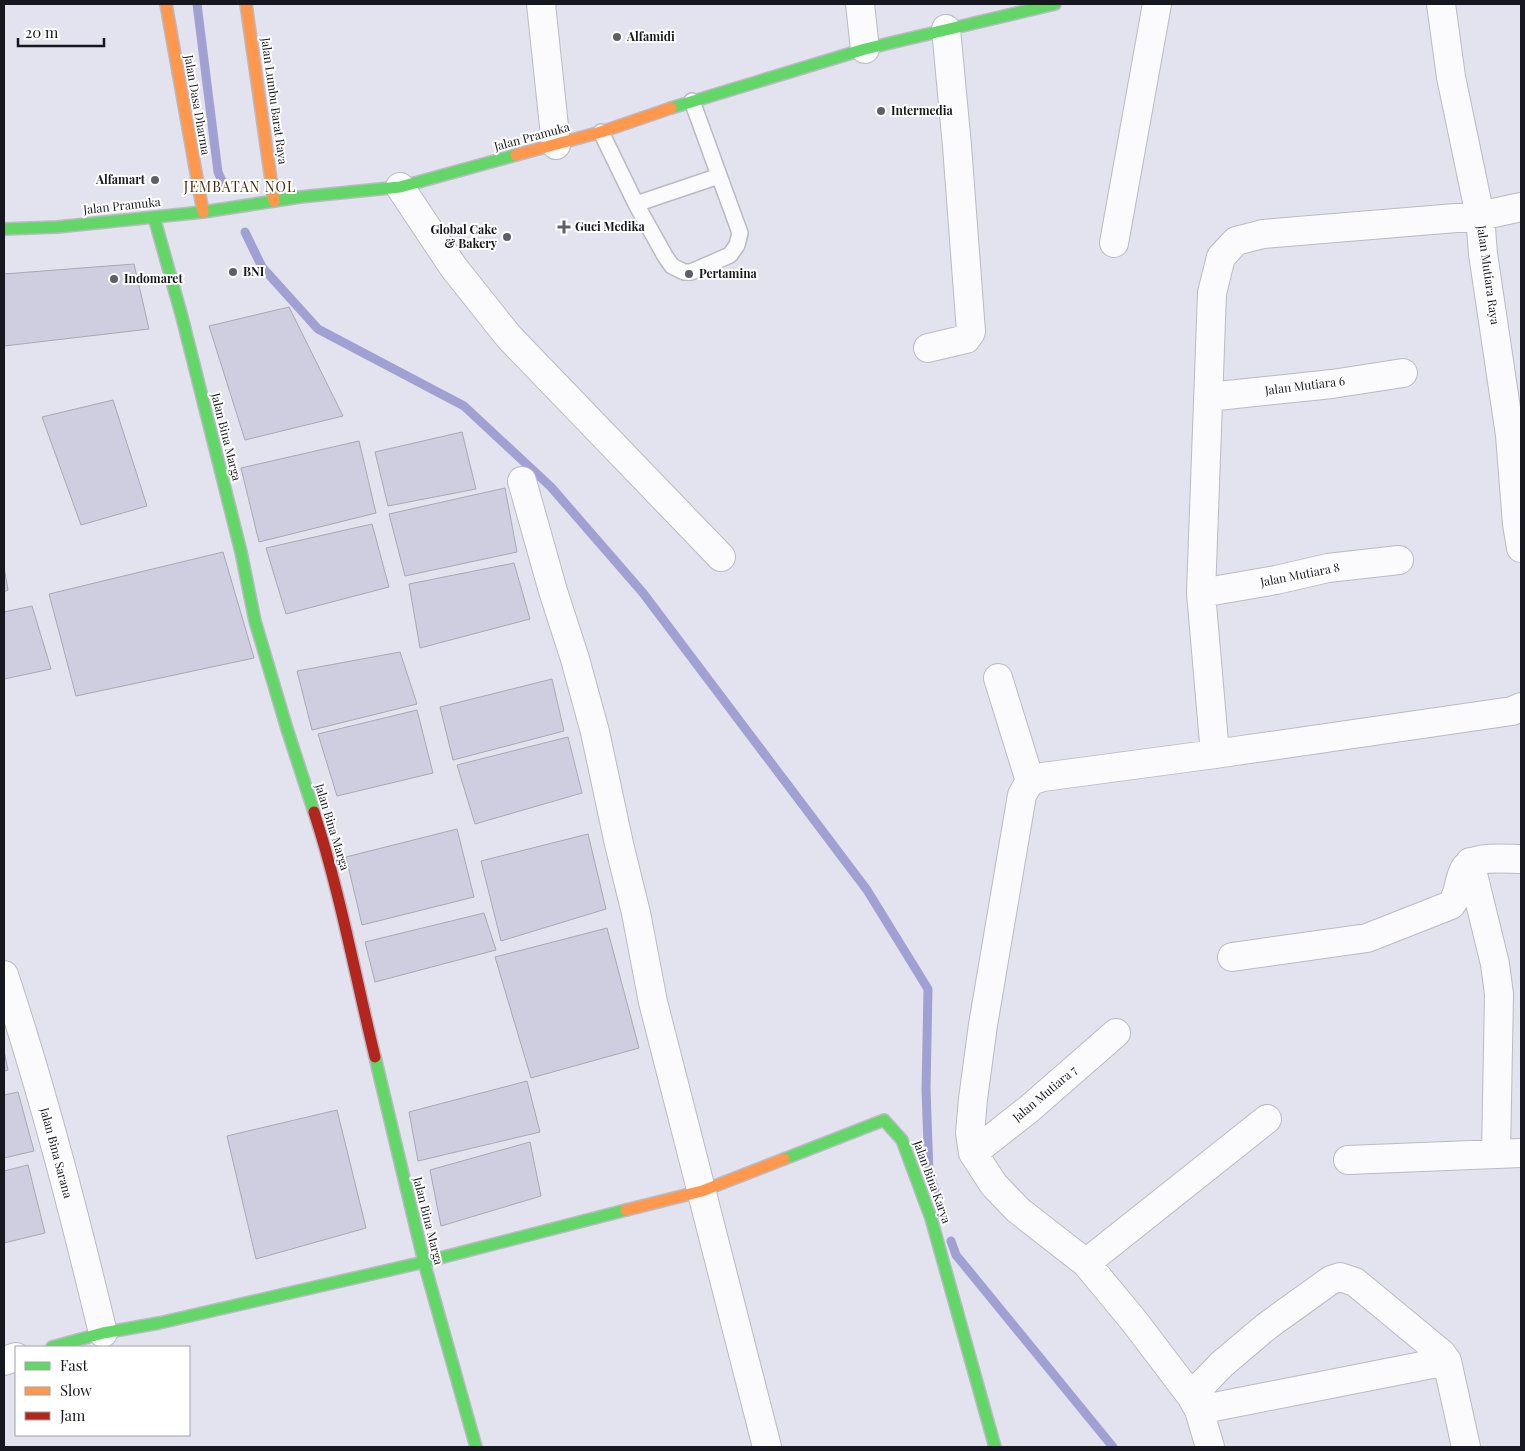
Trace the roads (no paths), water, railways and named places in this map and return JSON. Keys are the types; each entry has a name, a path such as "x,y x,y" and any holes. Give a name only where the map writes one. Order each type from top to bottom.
{"street":[{"name":"Jalan Dasa Dharma","path":"166,4 203,212"},
{"name":"Jalan Lumbu Barat Raya","path":"246,4 274,201"},
{"path":"541,4 556,145"},
{"path":"860,4 865,48"},
{"name":"Jalan Pramuka","path":"4,230 57,227 203,212 337,192 364,192 400,187 601,132 865,48 1055,4"},
{"path":"1114,244 1156,4"},
{"name":"Jalan Mutiara Raya","path":"1441,4 1451,77 1480,216 1483,254 1510,435 1520,532"},
{"path":"928,348 966,339 971,332 946,29"},
{"path":"400,187 454,268 509,337 721,557"},
{"path":"1215,754 1201,593 1212,293 1221,256 1236,241 1263,234 1480,216 1521,207"},
{"name":"Jalan Bina Marga","path":"154,217 182,317 241,552 256,621 287,729 325,846 424,1262 476,1447"},
{"name":"Jalan Mutiara 6","path":"1208,397 1332,384 1403,373"},
{"path":"522,481 595,732 636,913 653,1002 767,1447"},
{"name":"Jalan Mutiara 8","path":"1201,593 1276,580 1328,568 1399,560"},
{"path":"998,678 1030,781"},
{"path":"1210,1447 1195,1403 1134,1321 1086,1263 1018,1210 994,1185 973,1153 970,1133 983,1025 1022,795 1030,781 1043,777 1512,711 1521,707"},
{"path":"1232,956 1367,938 1445,908 1455,900 1463,870 1470,862 1491,859 1521,859"},
{"path":"1348,1160 1509,1153 1496,964 1470,862"},
{"name":"Jalan Bina Sarana","path":"4,975 25,1039 84,1252 103,1333"},
{"name":"Jalan Mutiara 7","path":"973,1153 1029,1109 1116,1033"},
{"path":"1086,1263 1267,1119"},
{"name":"Jalan Bina Karya","path":"702,1191 884,1120 902,1140 931,1218 994,1447"},
{"path":"56,1346 103,1333 159,1323 424,1262 702,1191"},
{"path":"1195,1403 1222,1364 1267,1326 1336,1277 1340,1277 1355,1282 1442,1353 1447,1361 1466,1447"},
{"path":"1195,1403 1447,1361"}],"lane":[{"path":"601,132 636,204 665,256 672,266 684,272 691,272 730,255 737,245 740,233 692,102"},
{"path":"636,204 719,176"}],"waterway":[{"path":"197,4 218,172 225,188"},
{"path":"245,232 262,267 318,329 464,406 551,487 643,593 867,890 928,989 926,1089 929,1173 935,1190"},
{"path":"951,1241 956,1255 1113,1447"}],"place":[{"name":"Alfamidi","path":"617,37"},
{"name":"Intermedia","path":"881,111"},
{"name":"Alfamart","path":"155,180"},
{"name":"Guci Medika","path":"564,227"},
{"name":"Global Cake & Bakery","path":"507,237"},
{"name":"BNI","path":"233,272"},
{"name":"Pertamina","path":"689,274"},
{"name":"Indomaret","path":"114,279"}],"district":[{"name":"JEMBATAN NOL","path":"240,187"}]}
